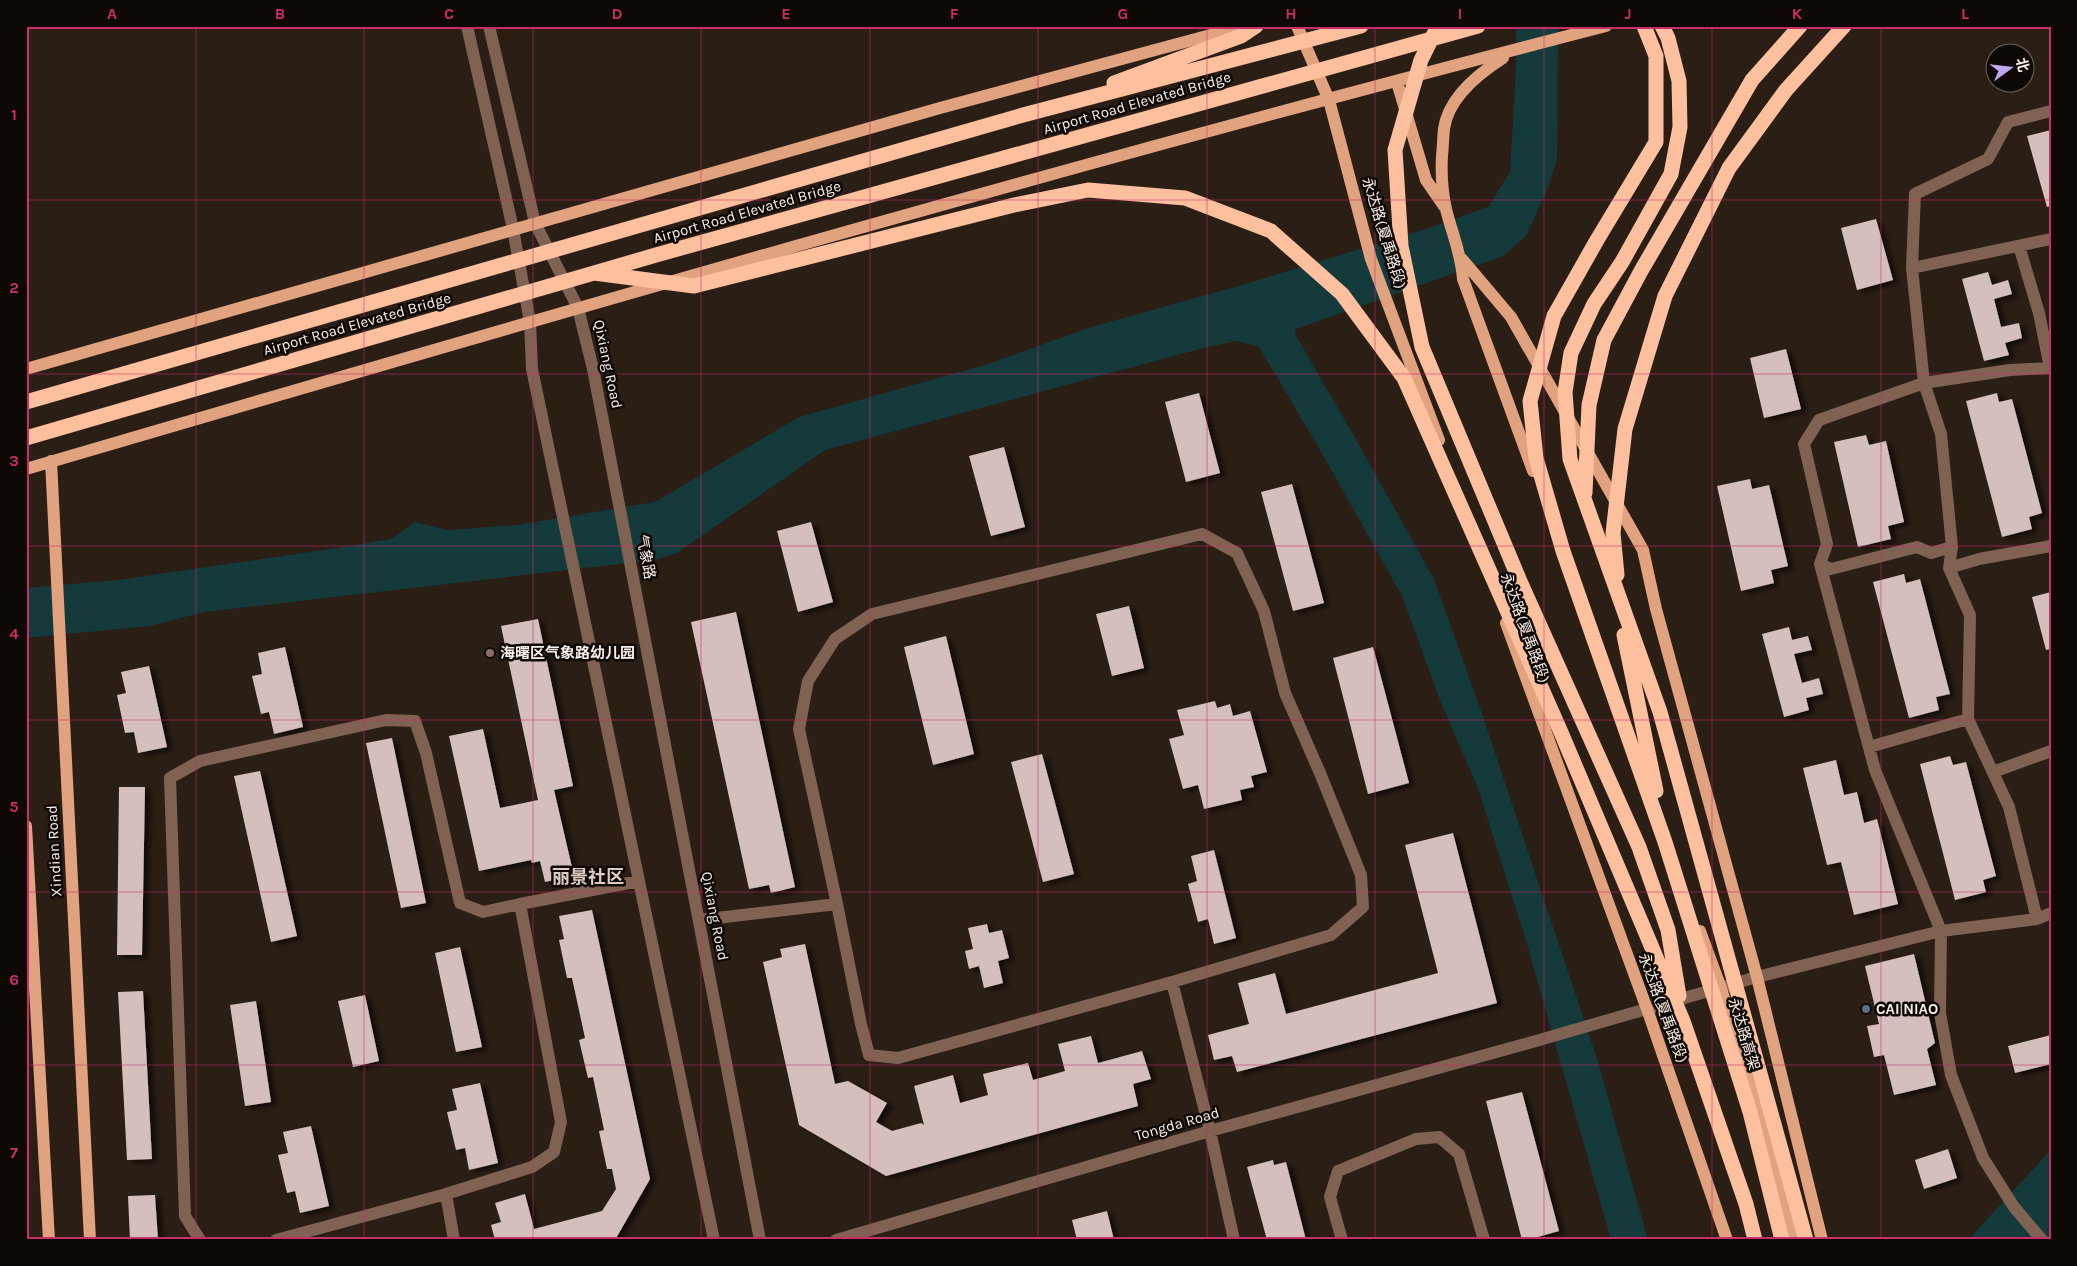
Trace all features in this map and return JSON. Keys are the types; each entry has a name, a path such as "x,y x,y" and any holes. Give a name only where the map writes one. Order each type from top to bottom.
{"highway":[{"path":"1023,115 1241,36 1256,26"},
{"name":"Airport Road Elevated Bridge","path":"26,402 1023,115 1361,26"},
{"path":"1438,26 1421,60 1394,150 1400,246 1422,347 1519,579 1639,847 1668,930 1683,1021"},
{"name":"Airport Road Elevated Bridge","path":"26,438 594,273 1478,26"},
{"path":"1644,26 1656,56 1656,142 1554,316 1530,401 1536,458 1564,551 1666,842"},
{"path":"1662,26 1668,38 1679,81 1680,127 1671,174 1622,262 1594,304 1570,353 1565,392 1570,459 1660,712 1806,1240"},
{"path":"1585,500 1589,405 1604,340 1752,80 1800,26"},
{"path":"1666,842 1622,623 1619,596 1613,534 1625,429 1665,296 1729,168 1786,90 1844,26"},
{"path":"594,273 694,286 1014,204 1088,190 1185,198 1271,231 1342,294 1404,378 1560,730 1683,1021 1746,1204 1755,1240"},
{"path":"26,397 55,393"},
{"name":"永达路高架","path":"1666,842 1750,1112 1782,1240"}],"main road":[{"path":"26,369 940,108 1244,26"},
{"name":"永达路(夏禹路段)","path":"1296,26 1329,100 1371,259 1647,1009 1727,1240"},
{"path":"26,468 578,308 964,199 1606,26"},
{"path":"1516,50 1489,66 1466,87 1452,105 1444,127 1442,173 1446,208 1462,259 1463,278 1721,988 1795,1240"},
{"path":"1397,82 1426,180 1446,208"},
{"path":"1462,259 1511,316 1643,550 1656,610 1757,977 1822,1240"},
{"name":"Xindian Road","path":"51,461 90,1240"},
{"name":"Xindian Road","path":"26,826 49,1240"}],"street":[{"path":"467,26 513,229 530,322 532,369 714,1240"},
{"name":"Qixiang Road","path":"489,26 535,223 578,308 593,369 623,522"},
{"path":"2036,919 2009,807 1968,719 1970,615 1949,568 1952,547 1941,434 1924,383 1912,268 1915,194 1988,159 2008,122 2051,111"},
{"path":"1912,268 2051,239"},
{"path":"2019,246 2039,313 2050,369 2010,370 1924,383 1819,420 1804,444 1827,544 1820,564 1875,770 1941,931 1940,1013 1952,1075 1983,1158 2014,1207 2042,1240"},
{"name":"气象路","path":"623,522 637,599"},
{"path":"1202,534 1237,553 1264,611 1285,692 1320,773 1360,875 1363,907 1331,935 1172,982 898,1058 869,1055 860,1024 837,904 799,729 808,681 835,639 872,614 1202,534"},
{"path":"1949,568 1979,559 2051,546"},
{"path":"1820,564 1831,569 1917,547 1931,553 1952,547"},
{"name":"Qixiang Road","path":"637,599 760,1240"},
{"path":"1869,747 1968,719"},
{"path":"200,1240 186,1216 170,778 200,761 386,720 415,721 426,753 460,903 484,912 639,881"},
{"path":"1993,772 2051,750"},
{"path":"276,1240 446,1194 532,1167 554,1152 561,1122 520,904"},
{"path":"699,920 837,904"},
{"name":"Tongda Road","path":"836,1240 1210,1131 1604,1022 1757,977 1941,931 2036,919 2051,913"},
{"path":"1172,982 1210,1131 1234,1240"},
{"path":"1342,1240 1330,1197 1338,1171 1416,1139 1439,1137 1459,1154 1484,1240"},
{"path":"446,1194 454,1240"}],"water":[{"path":"1516,26 1558,26 1557,160 1547,190 1526,236 1503,256 1296,329 1295,334 1434,579 1480,708 1598,1062 1648,1240 1611,1240 1527,944 1478,788 1441,703 1402,596 1323,455 1259,347 1237,341 1207,347 825,450 677,553 654,560 204,612 150,626 26,638 26,588 118,580 344,547 391,539 415,522 448,530 517,525 655,502 799,417 988,364 1091,327 1242,285 1432,227 1488,207 1510,172 1516,67"},
{"path":"2050,1151 2051,1240 1968,1240"}],"building":[{"path":"2051,130 2051,206 2047,207 2027,136"},
{"path":"1876,219 1893,280 1857,290 1841,228"},
{"path":"1988,272 1992,285 2008,280 2012,294 1994,299 2001,327 2019,323 2022,338 2005,343 2009,355 1984,361 1962,279"},
{"path":"1786,349 1801,409 1764,418 1750,358"},
{"path":"1199,393 1220,473 1186,482 1165,402"},
{"path":"1997,393 1999,402 2012,399 2042,513 2029,517 2032,529 2002,537 1966,401"},
{"path":"1866,435 1869,445 1886,441 1904,522 1888,526 1891,539 1858,547 1834,442"},
{"path":"1004,447 1025,527 991,536 969,456"},
{"path":"1750,479 1752,489 1769,485 1788,566 1771,570 1774,583 1741,591 1717,486"},
{"path":"1292,484 1324,603 1293,611 1261,492"},
{"path":"811,522 833,602 798,612 777,531"},
{"path":"1904,574 1906,583 1920,579 1950,694 1936,697 1939,710 1909,718 1873,582"},
{"path":"2051,592 2051,649 2046,650 2032,597"},
{"path":"1129,606 1144,668 1112,676 1096,614"},
{"path":"736,612 795,887 771,893 769,885 749,889 691,622"},
{"path":"538,619 573,786 554,790 574,876 545,882 540,861 532,863 531,860 479,871 449,736 483,729 500,808 538,800 501,626"},
{"path":"1789,627 1792,640 1808,636 1812,650 1794,654 1802,683 1819,678 1823,694 1806,698 1809,710 1784,717 1762,634"},
{"path":"946,636 974,754 933,765 904,647"},
{"path":"285,647 303,727 274,734 269,712 261,714 252,676 262,674 258,653"},
{"path":"1373,647 1409,783 1368,794 1333,658"},
{"path":"149,666 167,747 138,753 134,732 125,733 117,695 126,693 121,672"},
{"path":"1215,701 1217,708 1230,704 1233,716 1250,711 1267,772 1251,776 1254,787 1240,790 1242,800 1204,809 1198,785 1183,789 1169,739 1184,735 1177,710"},
{"path":"392,738 426,903 401,908 366,743"},
{"path":"1042,754 1074,874 1043,882 1011,762"},
{"path":"1950,756 1953,765 1966,762 1996,876 1983,880 1986,892 1955,900 1920,764"},
{"path":"1836,760 1844,795 1857,792 1864,823 1877,819 1898,904 1854,915 1841,862 1827,865 1803,768"},
{"path":"260,771 297,936 271,942 234,776"},
{"path":"119,787 145,787 142,955 117,955"},
{"path":"1453,833 1497,1003 1237,1072 1232,1056 1214,1060 1208,1035 1249,1024 1238,983 1275,973 1286,1014 1438,973 1405,845"},
{"path":"1214,850 1236,938 1214,944 1208,919 1198,922 1188,884 1197,881 1191,856"},
{"path":"592,910 650,1179 615,1240 495,1240 491,1225 501,1222 495,1203 525,1194 534,1229 602,1211 616,1189 612,1169 607,1169 599,1131 604,1130 593,1077 588,1078 579,1040 585,1038 572,978 567,978 559,940 564,939 559,916"},
{"path":"987,924 989,933 1002,930 1009,958 998,961 1003,983 984,988 979,966 969,969 965,951 973,949 968,928"},
{"path":"805,944 835,1084 848,1081 887,1103 876,1122 892,1131 921,1123 924,1125 914,1086 953,1075 960,1103 988,1095 983,1074 1028,1063 1033,1080 1065,1071 1058,1044 1091,1036 1098,1063 1142,1051 1151,1079 1133,1084 1138,1106 886,1176 799,1125 763,962 782,957 780,949"},
{"path":"460,947 482,1047 456,1052 435,953"},
{"path":"1914,954 1935,1043 1927,1049 1936,1085 1894,1095 1884,1055 1874,1057 1867,1026 1879,1024 1865,966"},
{"path":"143,991 152,1159 127,1160 118,992"},
{"path":"365,995 379,1061 353,1067 338,1001"},
{"path":"256,1001 271,1102 245,1106 230,1005"},
{"path":"2051,1035 2051,1064 2015,1073 2008,1046"},
{"path":"480,1083 498,1163 469,1170 465,1148 456,1150 447,1112 457,1110 452,1089"},
{"path":"1522,1092 1559,1231 1527,1240 1522,1240 1486,1101"},
{"path":"311,1126 329,1206 300,1213 295,1191 287,1193 278,1155 288,1153 283,1132"},
{"path":"1948,1149 1957,1178 1924,1189 1915,1160"},
{"path":"1273,1160 1274,1165 1286,1162 1306,1240 1267,1240 1247,1167"},
{"path":"155,1195 158,1240 130,1240 128,1196"},
{"path":"1107,1211 1114,1240 1077,1240 1072,1220"}],"place":[{"name":"海曙区气象路幼儿园","path":"490,653"},
{"name":"CAI NIAO","path":"1866,1009"}],"district":[{"name":"丽景社区","path":"588,877"}]}
